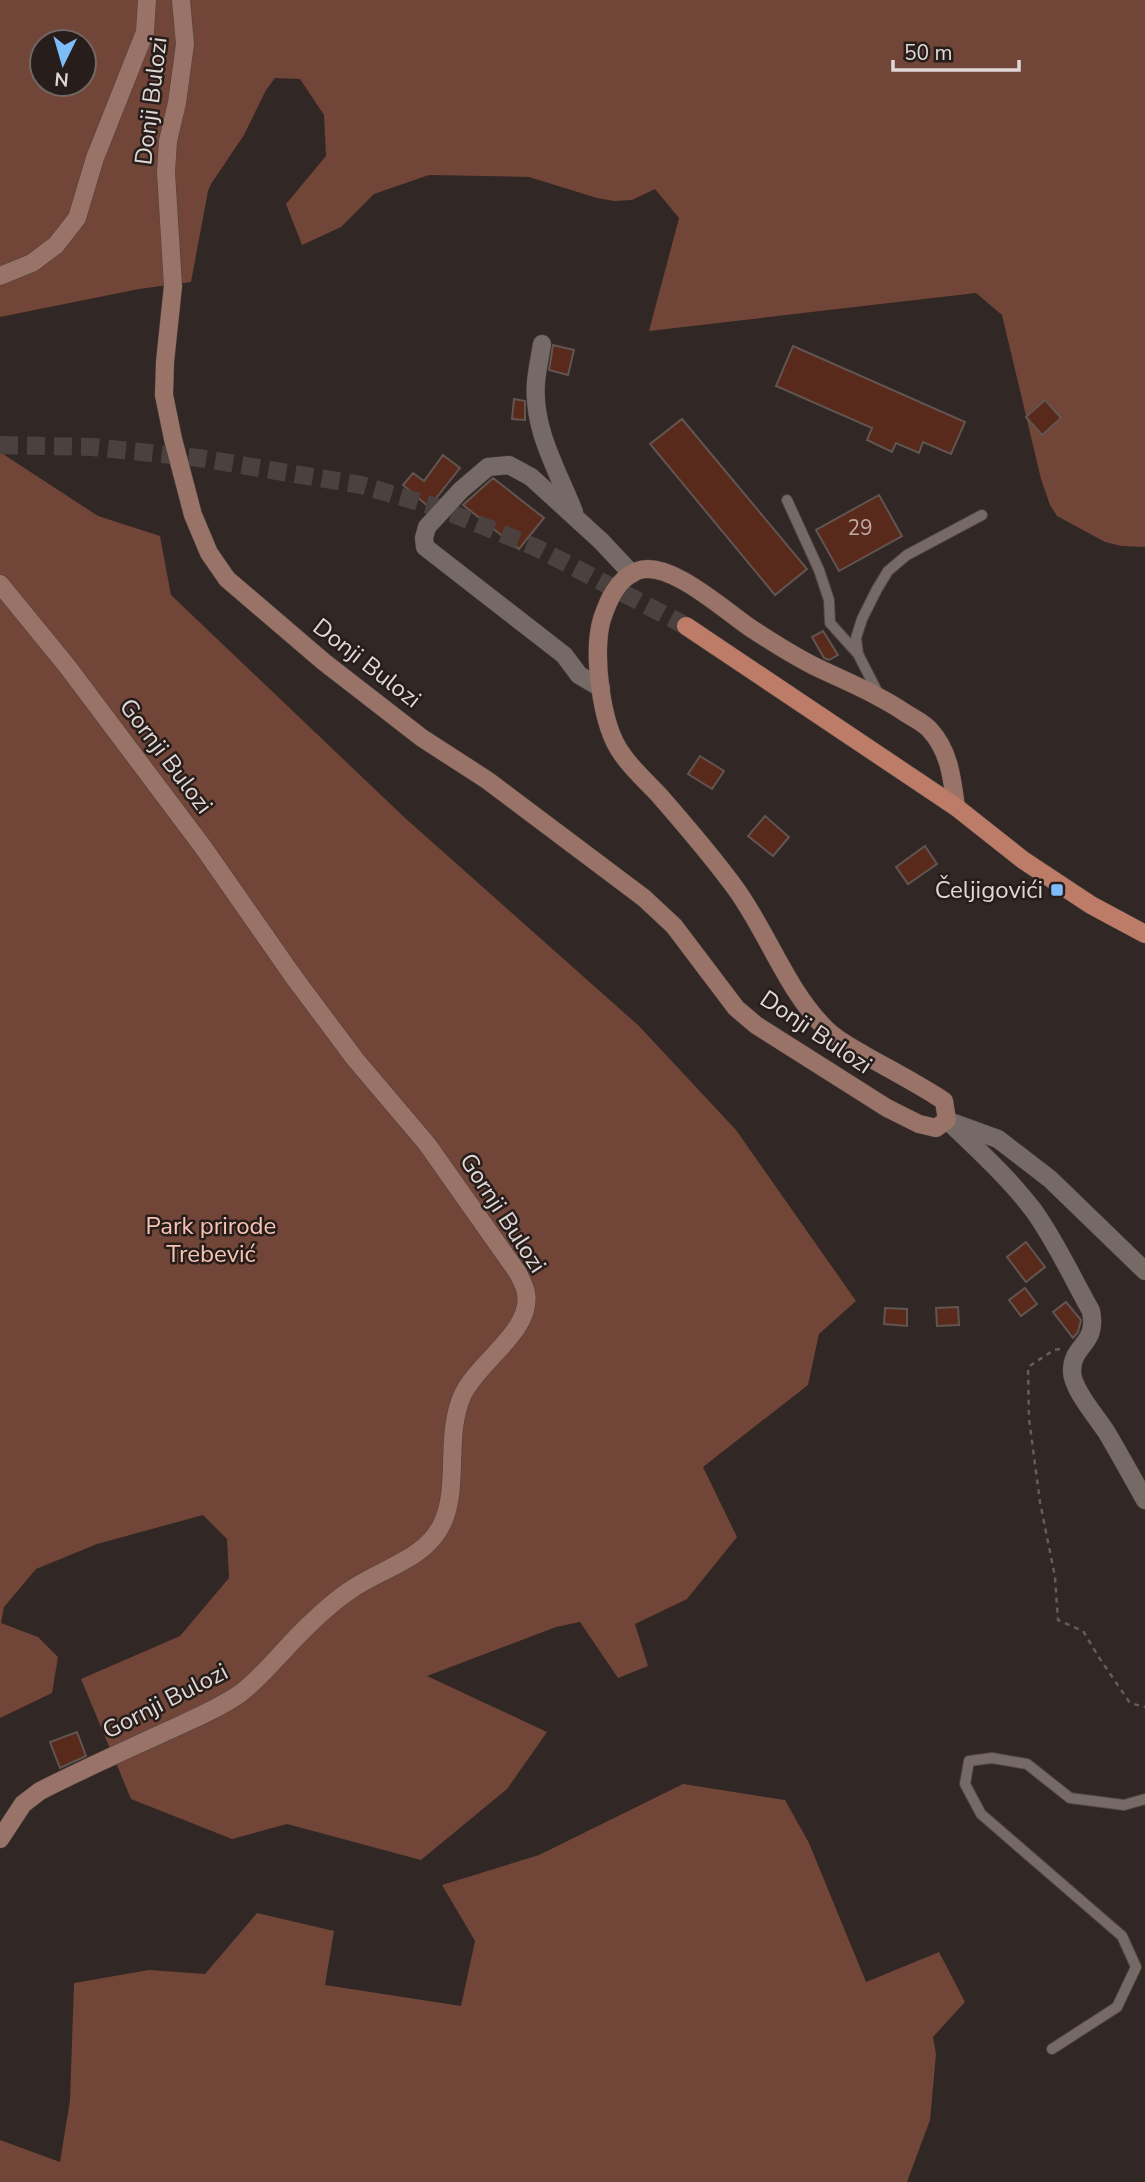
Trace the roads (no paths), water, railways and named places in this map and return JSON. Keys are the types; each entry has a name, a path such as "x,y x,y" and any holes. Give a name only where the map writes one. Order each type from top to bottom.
{"main road":[{"path":"686,626 956,807 1023,860 1091,905 1145,934"}],"street":[{"name":"Donji Bulozi","path":"0,276 32,263 57,245 77,218 94,158 145,32 148,0"},
{"name":"Donji Bulozi","path":"181,0 186,44 168,141 166,172 173,286 164,395 193,515 209,553 227,579 343,678 422,738 487,780 644,898 674,926 736,1008 756,1025 887,1108 919,1124 936,1128 947,1120"},
{"path":"542,344 536,383 540,426 577,519"},
{"path":"601,688 579,675 564,655 425,547 427,527 461,490 488,467 509,465 531,477 632,574 638,570 655,569 677,576 769,640 810,664 880,697 928,727 941,744 950,766 956,807"},
{"name":"Donji Bulozi","path":"632,574 616,588 599,630 603,704 620,752 704,846 738,892 784,974 810,1012 843,1043 944,1101 947,1120"},
{"name":"Gornji Bulozi","path":"0,584 66,666 203,847 355,1059 427,1144 518,1273 526,1293 526,1312 518,1327 479,1369 463,1394 453,1427 449,1504 442,1524 432,1539 414,1555 350,1590 318,1614 242,1692 201,1716 40,1791 23,1804 0,1839"},
{"name":"Donji Bulozi","path":"947,1120 998,1139 1050,1179 1145,1271"},
{"path":"947,1120 1032,1209 1091,1311 1091,1334 1076,1355 1072,1371 1075,1383 1108,1434 1145,1500"}],"lane":[{"path":"787,500 830,600 831,622 858,654 880,697"},
{"path":"858,654 856,638 862,618 888,571 907,555 982,515"},
{"path":"1052,2049 1116,2007 1136,1966 1122,1936 981,1814 965,1784 969,1761 992,1758 1027,1764 1070,1798 1124,1805 1145,1799"}],"tunnel":[{"path":"0,445 92,447 199,458 361,485 436,507 535,547 686,626"}],"place":[{"name":"Čeljigovići","path":"1057,890"}],"park label":[{"name":"Park prirode Trebević","path":"211,1240"}]}
